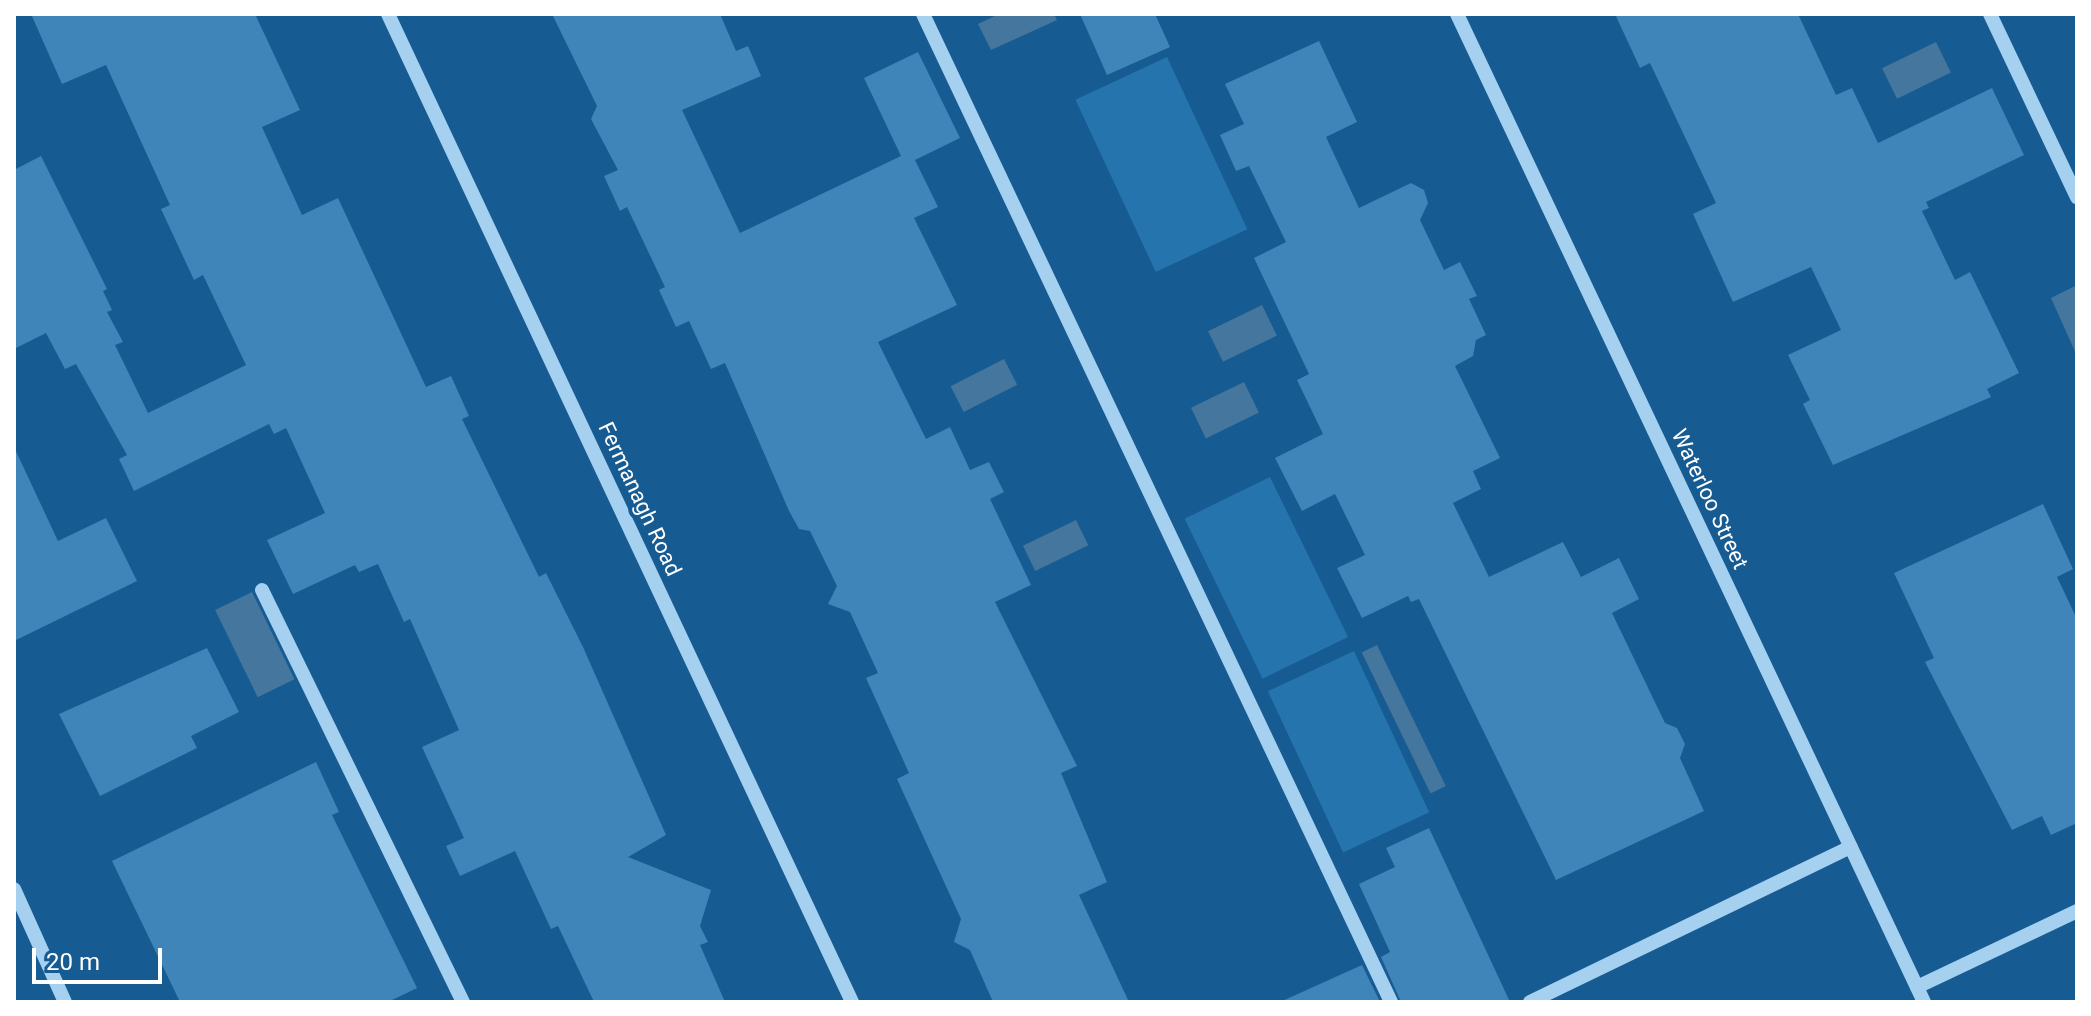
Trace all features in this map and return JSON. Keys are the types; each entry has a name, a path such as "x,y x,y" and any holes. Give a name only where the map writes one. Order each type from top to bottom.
{"street":[{"name":"Fermanagh Road","path":"388,14 852,1002"},
{"path":"923,14 1391,1002"},
{"name":"Waterloo Street","path":"1457,14 1924,1002"},
{"path":"1990,14 2077,197"},
{"path":"262,590 463,1002"},
{"path":"1530,1002 1850,847"},
{"path":"14,889 65,1002"},
{"path":"1917,987 2077,911"}],"shaded area":[{"path":"999,14 1054,14 1057,20 991,50 978,24"},
{"path":"1936,42 1951,73 1897,99 1882,68"},
{"path":"1167,57 1247,229 1156,272 1075,100"},
{"path":"2077,285 2077,356 2051,298"},
{"path":"1262,305 1277,336 1223,362 1208,331"},
{"path":"1004,359 1017,385 964,412 951,386"},
{"path":"1244,382 1259,413 1206,438 1191,408"},
{"path":"1270,477 1348,637 1263,679 1185,519"},
{"path":"1076,520 1088,545 1035,571 1023,546"},
{"path":"252,592 295,679 258,697 215,610"},
{"path":"1377,645 1446,786 1431,794 1362,652"},
{"path":"1354,651 1429,812 1343,852 1268,691"}],"building":[{"path":"31,14 255,14 300,110 262,127 302,215 338,198 426,387 451,376 469,416 462,419 539,577 546,573 583,647 666,835 628,857 711,890 700,926 708,942 700,945 725,1002 594,1002 558,926 551,929 515,851 460,876 446,846 464,838 422,747 459,730 410,619 404,622 378,564 359,572 355,565 293,594 267,540 325,513 286,428 274,434 269,424 134,491 119,459 127,455 76,364 65,369 46,333 14,349 14,170 41,156 107,289 103,291 112,310 107,312 123,342 115,345 148,413 246,365 203,275 194,280 161,209 170,205 106,65 62,84"},
{"path":"552,14 720,14 736,51 748,46 761,76 682,110 740,233 901,156 864,78 918,52 960,138 915,160 938,207 914,218 957,305 878,342 926,439 950,427 970,470 989,462 1004,492 990,499 1031,585 995,602 1077,766 1061,773 1107,882 1079,895 1129,1002 993,1002 970,950 954,942 961,919 897,779 909,773 866,678 878,673 850,612 828,604 837,586 810,531 799,529 789,511 725,363 711,369 689,321 676,327 659,290 665,287 627,207 620,211 604,176 618,170 591,119 597,106"},
{"path":"1080,14 1155,14 1170,47 1107,75"},
{"path":"1615,14 1798,14 1836,95 1852,88 1878,143 1992,88 2024,155 1926,202 1929,208 1922,211 1955,280 1970,272 2019,373 1987,389 1991,397 1833,465 1803,404 1810,400 1788,355 1841,330 1811,267 1733,302 1693,214 1716,203 1650,63 1640,68"},
{"path":"1319,41 1357,122 1326,137 1359,208 1411,183 1424,190 1428,203 1420,220 1444,270 1460,262 1477,296 1469,299 1486,335 1476,340 1473,356 1455,366 1500,458 1473,471 1481,489 1453,503 1489,577 1563,542 1581,577 1619,558 1639,599 1612,613 1665,723 1677,728 1685,744 1680,758 1704,811 1556,880 1419,599 1411,602 1408,596 1362,618 1337,568 1365,555 1335,494 1302,511 1275,458 1323,434 1297,380 1309,374 1254,258 1286,242 1249,166 1236,171 1220,135 1244,124 1225,84"},
{"path":"14,447 58,541 106,518 137,581 14,641"},
{"path":"2043,504 2073,569 2057,577 2077,619 2077,823 2051,835 2042,816 2012,830 1925,662 1934,658 1894,573"},
{"path":"207,648 239,712 191,736 197,748 100,796 59,714"},
{"path":"316,762 339,812 332,815 417,988 388,1002 180,1002 112,861"},
{"path":"1429,828 1510,1002 1401,1002 1381,957 1390,952 1359,884 1395,867 1386,848"},
{"path":"1362,965 1380,1002 1280,1002"}]}
